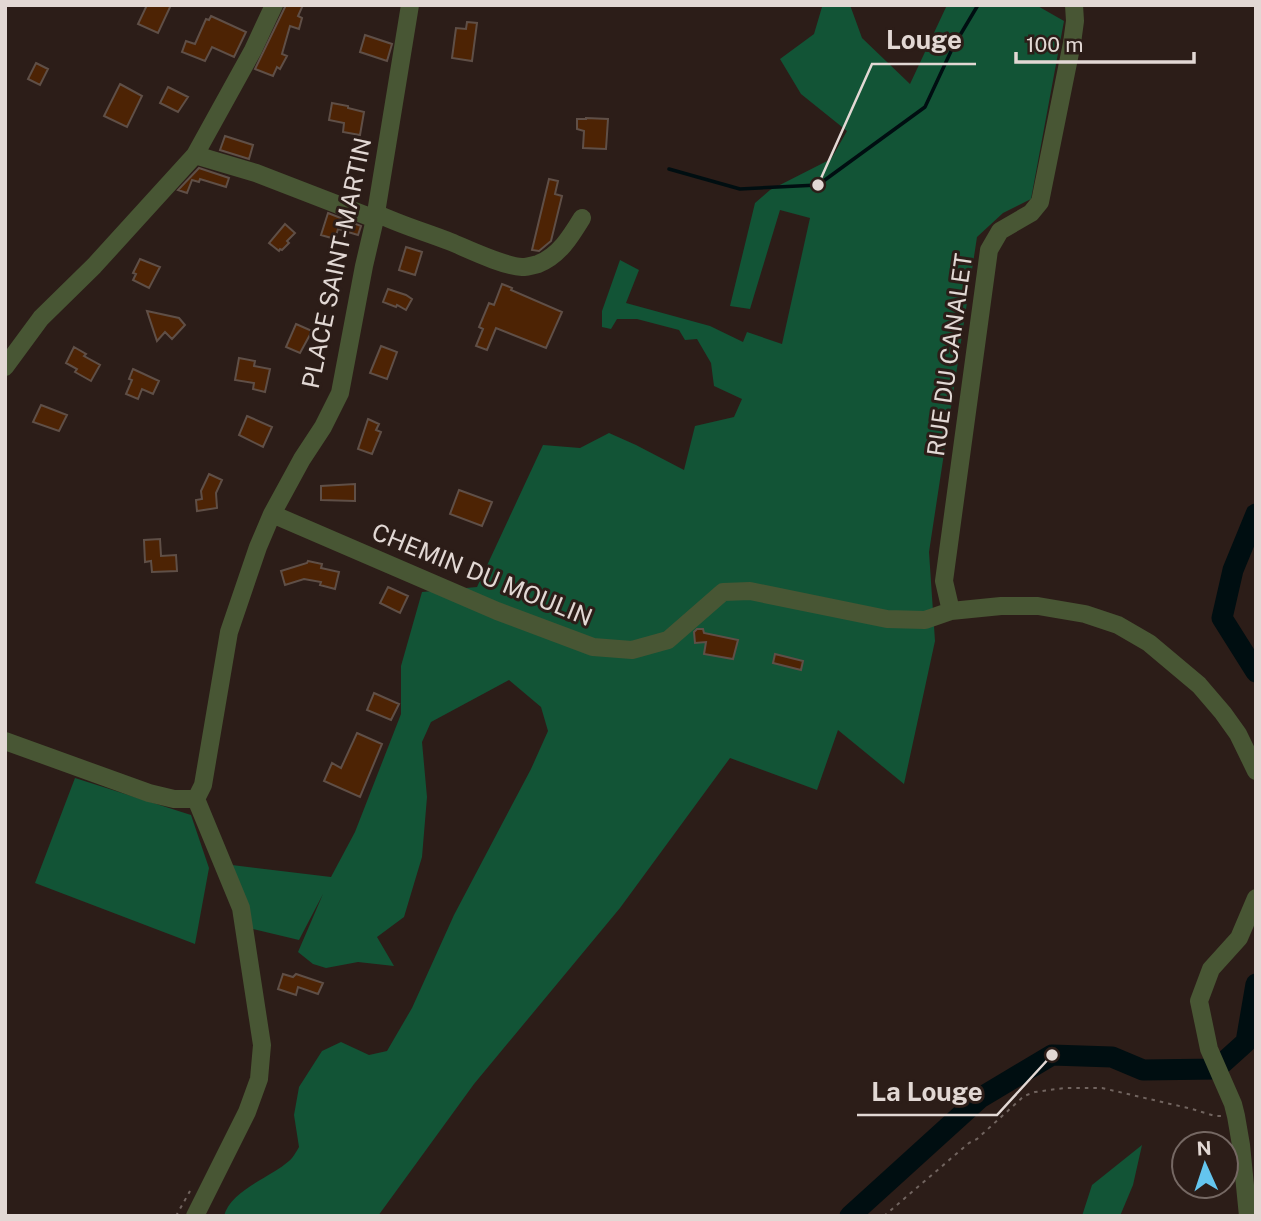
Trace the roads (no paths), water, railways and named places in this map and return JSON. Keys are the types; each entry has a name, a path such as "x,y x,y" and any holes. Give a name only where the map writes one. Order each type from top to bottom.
{"street":[{"path":"5,368 41,318 94,265 195,155 253,50 274,5"},
{"name":"PLACE SAINT-MARTIN","path":"196,799 203,786 229,632 258,547 271,514 340,393 375,216 410,5"},
{"name":"RUE DU CANALET","path":"951,611 944,581 989,250 1000,231 1031,213 1040,202 1072,43 1074,5"},
{"path":"195,155 256,173 449,241 480,255 522,267 547,260 570,237 582,218"},
{"name":"CHEMIN DU MOULIN","path":"271,514 497,611 593,647 632,650 668,640 723,592 750,591 887,619 925,620 951,611 1001,606 1038,606 1085,614 1118,625 1149,643 1199,685 1238,734 1256,771"},
{"path":"5,741 149,793 174,799 196,799 241,908 262,1045 259,1079 247,1112 195,1216"},
{"path":"1248,1216 1236,1116 1209,1049 1199,1001 1211,969 1238,938 1256,898"}],"waterway":[{"path":"669,169 740,189 818,185 925,107 953,47 978,5"},
{"path":"1256,514 1233,570 1222,618 1256,672"},
{"path":"850,1216 980,1098 1052,1055 1112,1057 1143,1070 1216,1069 1246,1042 1256,984"}],"place":[{"name":"Louge","path":"818,185"},
{"name":"La Louge","path":"1052,1055"}]}
